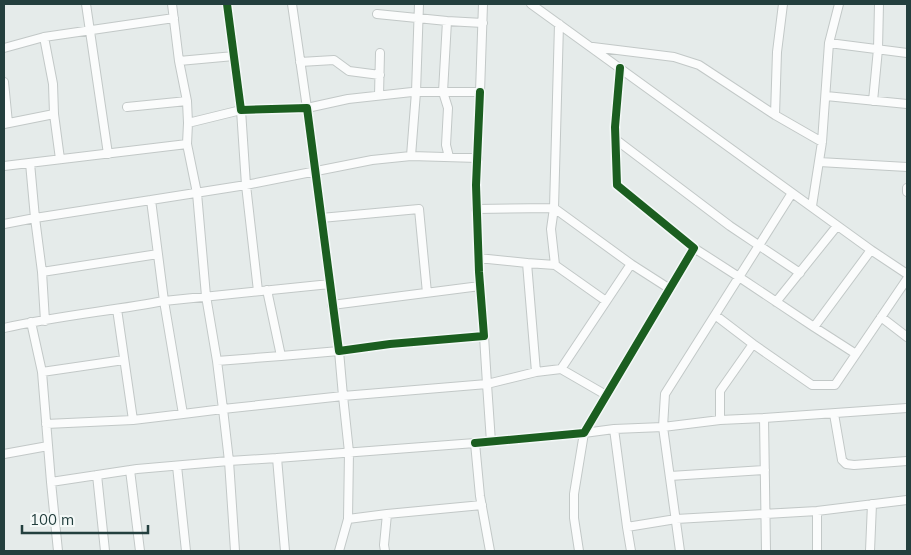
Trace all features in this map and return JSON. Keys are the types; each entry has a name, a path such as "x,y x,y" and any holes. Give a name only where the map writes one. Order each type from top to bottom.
{"street":[{"path":"86,4 108,154"},
{"path":"172,4 186,101 187,144 197,193 206,296 217,361 229,461 235,551"},
{"path":"227,4 241,110 246,185 258,291"},
{"path":"292,4 339,351 349,452 348,519 339,551"},
{"path":"411,156 420,4"},
{"path":"483,4 476,209 491,442"},
{"path":"531,4 541,7 559,24 590,47 907,274"},
{"path":"775,115 777,52 783,4"},
{"path":"812,206 822,142 829,43 839,4"},
{"path":"873,101 878,49 879,4"},
{"path":"377,14 447,22 483,23"},
{"path":"4,48 44,37 174,18"},
{"path":"447,22 443,92 448,108 446,145 449,157"},
{"path":"555,265 551,229 554,208 559,24"},
{"path":"44,37 53,84 54,114 60,159"},
{"path":"829,43 907,53"},
{"path":"590,47 686,60 710,71 775,115 822,142"},
{"path":"379,95 380,53"},
{"path":"179,62 234,56"},
{"path":"300,62 334,60 349,71 380,76"},
{"path":"620,68 615,139 617,185 694,248 856,354"},
{"path":"4,82 6,123 54,114"},
{"path":"188,123 241,110 307,108 348,98 416,92 480,92"},
{"path":"826,96 907,104"},
{"path":"128,107 186,101"},
{"path":"615,139 663,176 800,273"},
{"path":"4,166 187,144"},
{"path":"4,224 246,185 372,160 411,156 478,158"},
{"path":"819,162 907,167"},
{"path":"30,163 42,272 45,321"},
{"path":"680,551 664,428 665,394 792,193"},
{"path":"151,200 164,301 183,414"},
{"path":"476,209 554,208 631,264 670,289"},
{"path":"321,218 419,209 428,293"},
{"path":"776,302 838,226"},
{"path":"578,551 574,518 574,494 584,433 694,248"},
{"path":"814,327 871,250"},
{"path":"42,272 158,254"},
{"path":"478,258 555,265 606,301"},
{"path":"527,263 536,372"},
{"path":"560,369 631,264"},
{"path":"715,315 812,385 835,384 907,279"},
{"path":"4,328 164,301 330,284"},
{"path":"332,305 480,286"},
{"path":"267,290 281,356"},
{"path":"117,309 133,420"},
{"path":"881,317 907,337"},
{"path":"31,322 42,372 58,551"},
{"path":"217,361 484,336"},
{"path":"720,420 720,391 753,344"},
{"path":"42,372 124,360"},
{"path":"46,424 133,420 343,396 487,384 536,372 560,369 606,395"},
{"path":"51,482 130,470 229,461 491,442 614,429 664,428 720,420 907,408"},
{"path":"834,414 842,460 846,464 907,461"},
{"path":"764,418 766,551"},
{"path":"614,429 631,551"},
{"path":"475,443 482,505 490,551"},
{"path":"4,454 48,446"},
{"path":"277,458 285,551"},
{"path":"177,466 186,551"},
{"path":"130,470 140,551"},
{"path":"670,476 765,470"},
{"path":"97,475 105,551"},
{"path":"627,527 676,519 817,511 907,500"},
{"path":"870,551 872,504"},
{"path":"348,519 482,505"},
{"path":"817,511 817,551"},
{"path":"385,551 387,514"}],"cycle path":[{"path":"227,4 241,110 307,108 339,351 390,344 484,336 479,272 476,185 480,92"},
{"path":"475,443 584,433 694,248 617,185 615,127 620,68"}]}
